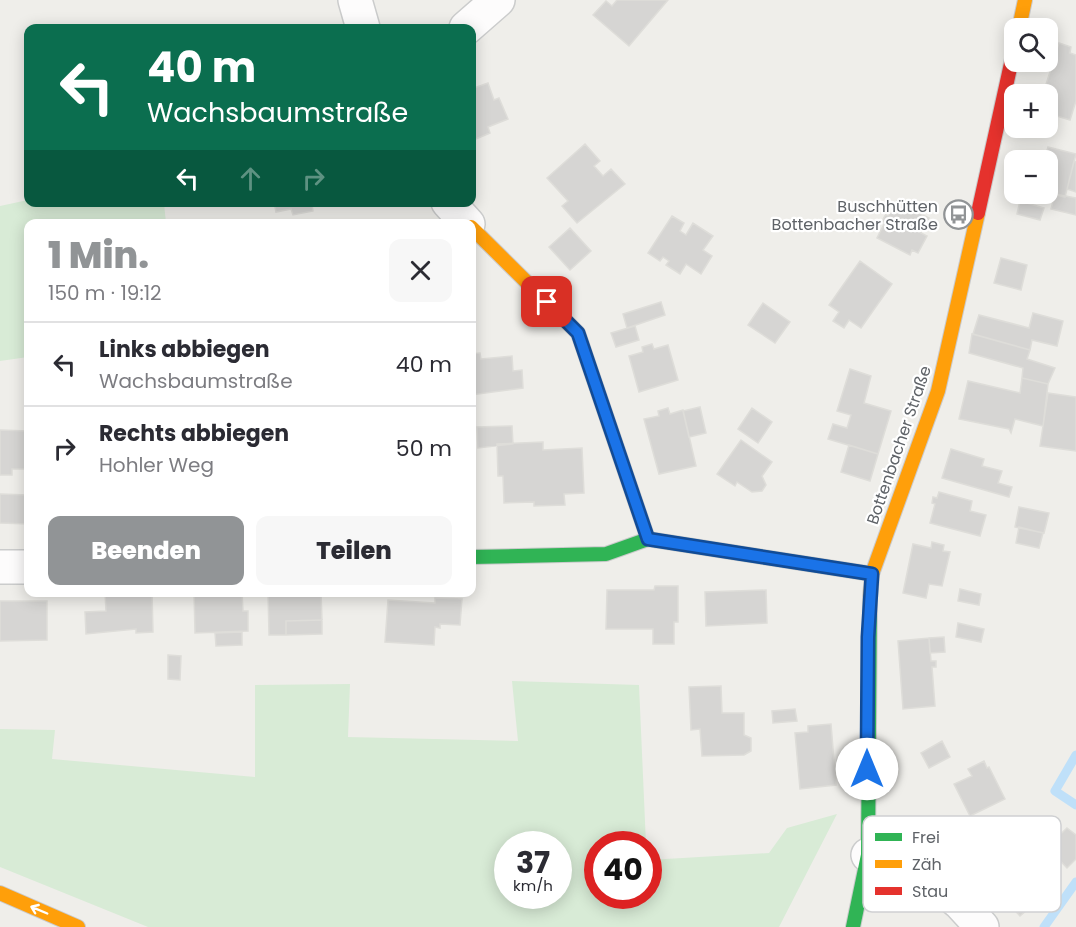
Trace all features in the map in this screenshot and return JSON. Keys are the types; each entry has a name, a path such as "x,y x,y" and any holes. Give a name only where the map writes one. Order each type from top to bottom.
{"main road":[{"path":"1020,18 1024,0"},
{"name":"Bottenbacher Straße","path":"868,816 868,637 872,574 938,391 1009,72"},
{"path":"476,232 578,333 648,539"},
{"path":"476,557 606,554 648,539 872,574"},
{"name":"Bottenbacher Straße","path":"844,901 863,865"},
{"name":"Bottenbacher Straße","path":"853,927 863,879"},
{"path":"0,893 78,927"}],"street":[{"path":"355,0 362,24"},
{"path":"471,24 498,0"},
{"path":"453,207 464,219"},
{"path":"0,567 24,567"},
{"path":"966,912 982,927"}],"green space":[{"path":"24,201 24,207 164,207 166,219 24,219 24,358 0,361 0,206"},
{"path":"512,681 639,685 645,831 584,831 584,909 662,909 662,859 769,853 787,828 837,814 779,927 148,927 0,867 0,729 55,730 52,759 255,777 255,685 350,684 348,737 518,741"}],"building":[{"path":"617,0 668,0 629,46 593,15 606,1 612,6"},
{"path":"1059,43 1071,47 1070,53 1076,55 1076,101 1070,120 1058,116 1058,84 1046,84 1050,72 1058,72"},
{"path":"488,83 494,100 499,98 508,119 488,127 490,133 476,139 476,87"},
{"path":"585,144 600,161 594,166 603,176 611,169 625,184 577,223 562,206 568,201 547,178"},
{"path":"1048,147 1076,154 1065,197 1058,195 1058,150 1047,150"},
{"path":"1074,161 1076,162 1076,192 1067,189"},
{"path":"1058,195 1076,198 1076,215 1051,209 1052,204 1058,204"},
{"path":"897,201 929,218 921,233 927,236 918,253 912,250 910,255 877,238 885,222 882,221"},
{"path":"1019,204 1044,208 1040,220 1017,214"},
{"path":"275,207 312,207 313,211 293,215 291,209 276,212"},
{"path":"672,216 684,223 680,231 686,235 693,223 713,236 703,250 712,256 701,274 686,264 680,274 666,265 669,261 663,257 660,261 648,253"},
{"path":"570,228 591,251 570,270 549,247"},
{"path":"1001,258 1027,265 1021,290 994,283"},
{"path":"860,261 892,284 861,328 849,320 844,328 833,321 839,312 829,305"},
{"path":"661,302 665,315 627,328 623,314"},
{"path":"763,303 790,322 775,343 748,325"},
{"path":"1033,313 1063,321 1057,346 1032,340 1030,350 973,334 979,315 1029,328"},
{"path":"635,326 639,340 616,347 611,333"},
{"path":"972,334 1030,350 1027,359 1055,368 1048,384 1022,378 1023,368 969,353"},
{"path":"652,344 654,349 668,345 678,380 639,392 629,356 643,352 642,347"},
{"path":"476,353 480,353 481,359 512,356 513,371 522,370 523,388 476,394"},
{"path":"850,369 871,376 864,403 891,411 878,454 828,439 833,424 847,428 851,415 837,411"},
{"path":"1022,378 1048,384 1043,426 1015,419 1011,433 1009,429 959,419 968,381 1020,393"},
{"path":"1048,393 1076,397 1076,451 1040,446"},
{"path":"700,407 706,433 689,437 683,411"},
{"path":"668,408 670,414 683,410 696,466 659,474 644,419 659,416 658,411"},
{"path":"752,408 772,422 758,443 738,429"},
{"path":"512,426 513,444 478,448 477,427"},
{"path":"0,430 24,431 24,469 12,469 12,475 0,475"},
{"path":"741,440 772,462 762,476 766,485 762,491 752,492 737,482 735,486 717,474"},
{"path":"543,442 543,450 582,448 584,493 564,494 565,505 534,506 534,502 504,503 503,476 498,476 497,444"},
{"path":"849,445 878,454 870,481 841,472"},
{"path":"951,449 984,459 982,466 1002,471 998,483 1012,487 1009,497 942,478"},
{"path":"939,492 972,501 970,511 986,515 980,536 930,523 935,504 932,503 933,497 937,498"},
{"path":"0,494 24,495 24,524 0,523"},
{"path":"1019,507 1049,513 1044,533 1015,527"},
{"path":"1019,527 1043,533 1039,548 1016,543"},
{"path":"932,542 944,545 943,551 950,552 942,586 929,584 926,598 903,593 913,544 931,548"},
{"path":"655,586 678,586 678,622 674,622 674,644 653,644 653,629 606,629 607,590 654,590"},
{"path":"960,589 981,594 979,605 958,601"},
{"path":"766,590 767,623 706,626 705,592"},
{"path":"105,597 152,597 153,632 136,633 136,629 86,634 85,612 106,611"},
{"path":"194,597 242,597 243,611 248,611 248,631 195,633"},
{"path":"268,597 321,597 322,620 286,621 286,635 269,635"},
{"path":"435,598 462,599 460,625 440,624 440,628 435,627 434,645 385,642 388,600 435,603"},
{"path":"0,601 47,601 47,640 0,641"},
{"path":"322,620 322,634 286,635 286,621"},
{"path":"958,623 984,629 981,642 956,637"},
{"path":"242,632 242,645 216,646 215,633"},
{"path":"944,637 945,652 930,653 929,638"},
{"path":"929,638 931,661 936,661 936,667 932,667 935,706 903,709 898,641"},
{"path":"168,655 181,656 180,680 168,679"},
{"path":"721,686 722,713 744,713 744,735 751,738 751,751 744,755 702,756 700,729 691,730 689,687"},
{"path":"795,709 797,721 773,723 772,711"},
{"path":"831,724 836,785 800,789 795,733 808,732 808,726"},
{"path":"942,741 950,757 929,768 921,753"},
{"path":"984,761 1005,799 970,816 954,784 972,776 968,769"},
{"path":"1067,828 1076,835 1076,859 1067,868 1061,862 1061,834"}],"waterway":[{"path":"1076,755 1055,791 1076,805"},
{"path":"1061,903 1076,882"},
{"path":"1044,927 1055,912"}],"traffic: fast":[{"path":"476,557 606,554 648,539 872,574"},
{"path":"868,816 870,598"},
{"path":"853,927 863,879"}],"traffic: slow":[{"path":"1021,18 1025,0"},
{"path":"870,598 872,574 938,391 978,213"},
{"path":"476,232 578,333 648,539"},
{"path":"0,893 78,927"}],"traffic: jam":[{"path":"978,213 1009,72"}],"place":[{"name":"Buschhütten Bottenbacher Straße","path":"959,215"}],"route":[{"path":"547,302 578,333 648,539 872,574 868,637 867,769"}]}
